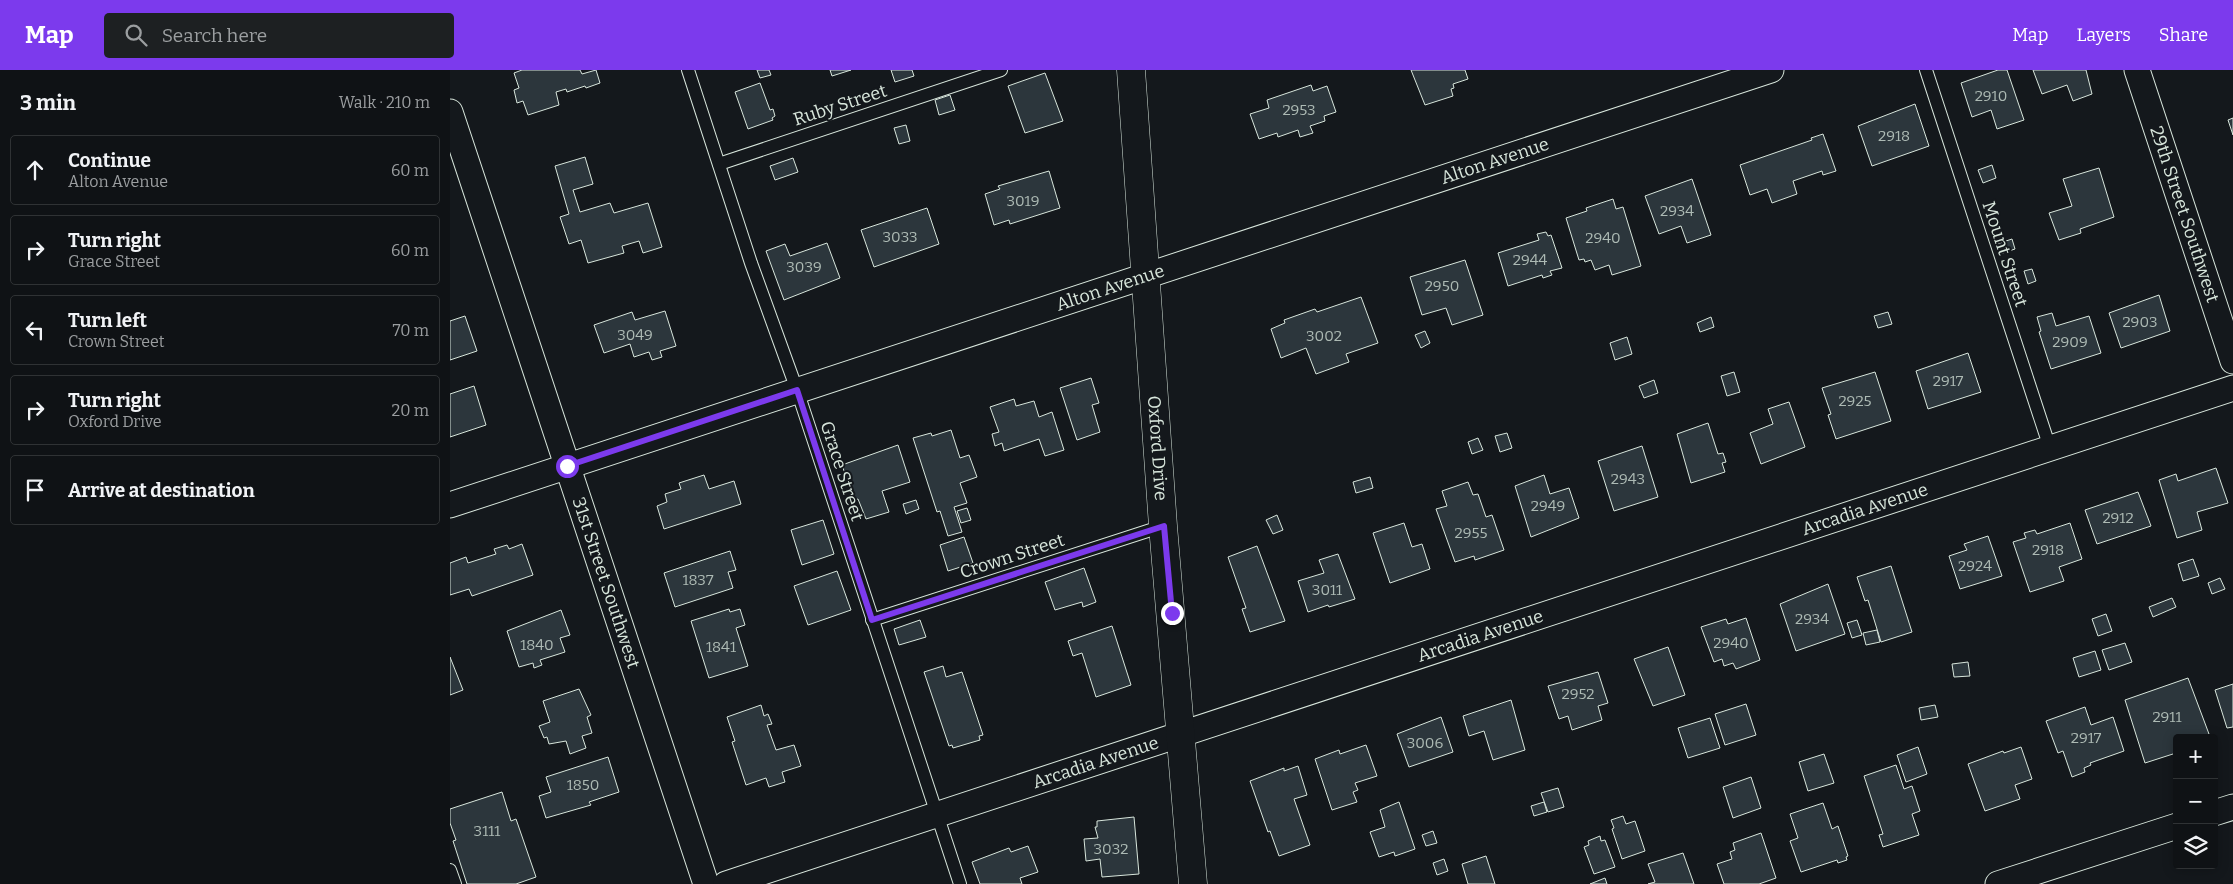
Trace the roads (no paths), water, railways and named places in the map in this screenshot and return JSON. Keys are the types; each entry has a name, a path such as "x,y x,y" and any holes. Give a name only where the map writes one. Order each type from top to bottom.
{"main road":[{"name":"Oxford Drive","path":"1132,70 1185,807 1193,884"}],"street":[{"name":"Alton Avenue","path":"450,505 1771,70"},
{"name":"29th Street Southwest","path":"2137,70 2233,361"},
{"name":"31st Street Southwest","path":"450,112 706,884"},
{"name":"Arcadia Avenue","path":"726,884 2233,388"},
{"path":"2218,812 2233,807"},
{"path":"1998,884 2173,827"}],"lane":[{"name":"Grace Street","path":"688,70 797,390 960,884"},
{"name":"Ruby Street","path":"719,164 1001,70"},
{"name":"Mount Street","path":"1926,70 2050,448"},
{"name":"Crown Street","path":"872,620 1164,526"},
{"path":"450,870 455,884"}]}
